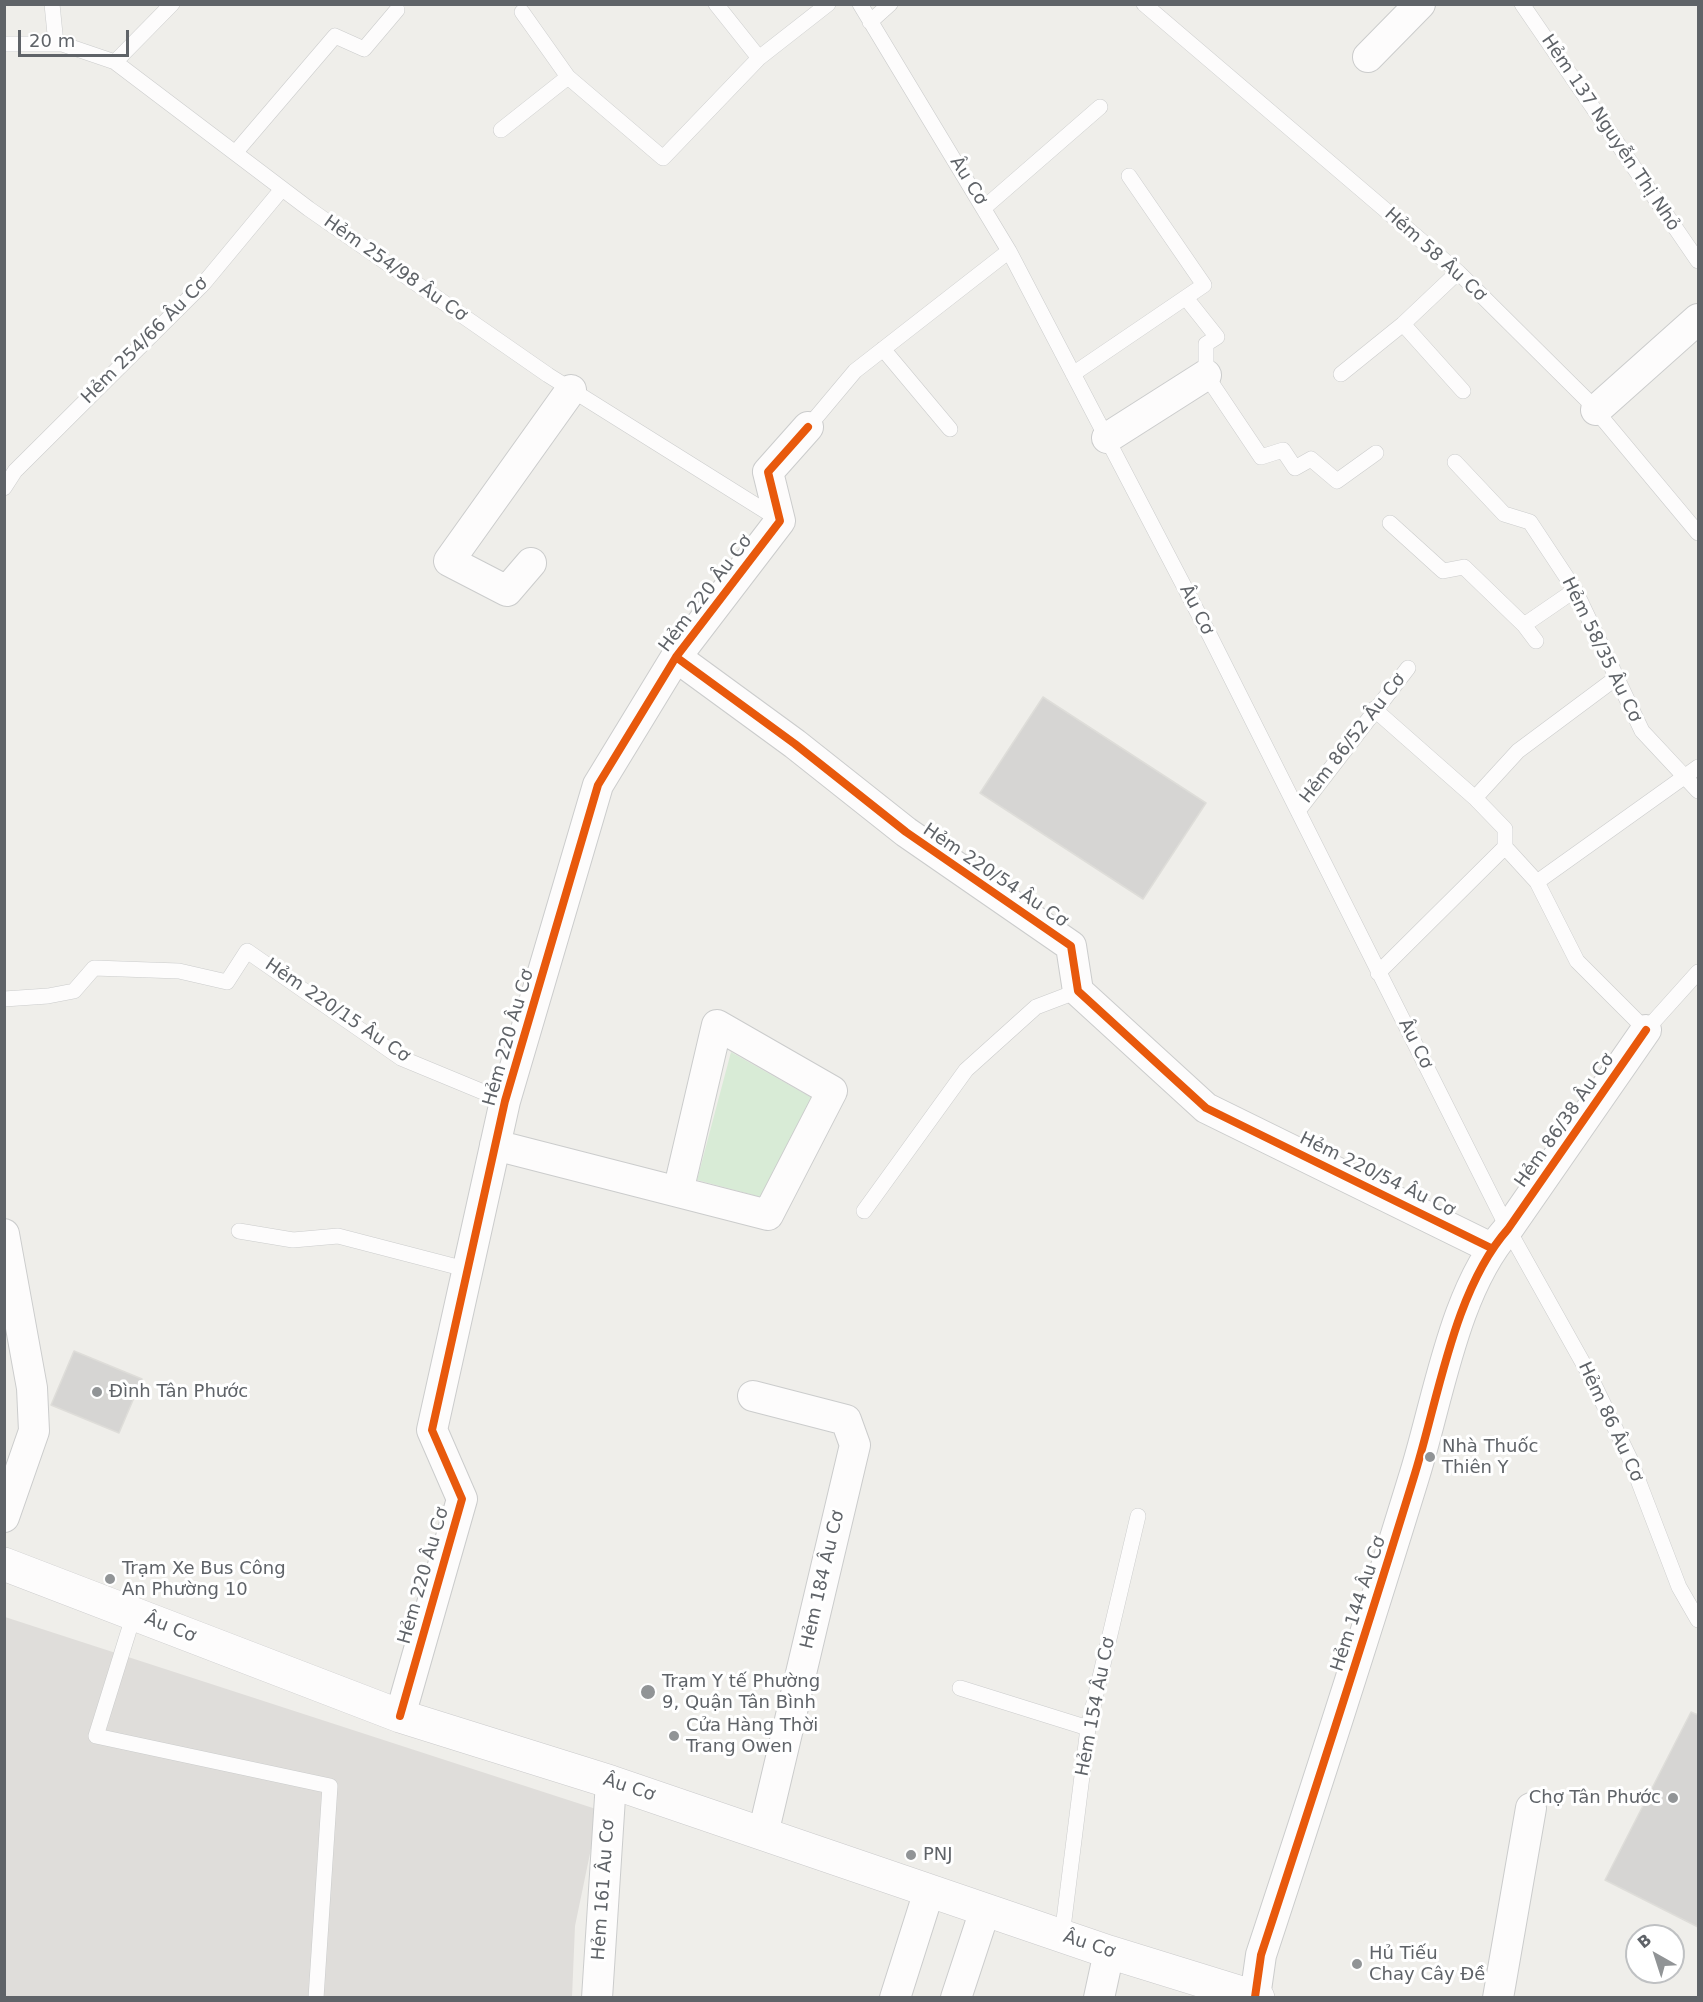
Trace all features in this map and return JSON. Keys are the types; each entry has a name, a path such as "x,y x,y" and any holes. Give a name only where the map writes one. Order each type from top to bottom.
{"main road":[{"name":"Âu Cơ","path":"4,1564 400,1716 611,1782 1109,1952 1257,1997"}],"street":[{"path":"1368,57 1420,4"},
{"path":"1596,410 1698,319"},
{"path":"1107,438 1206,375"},
{"path":"531,563 507,591 449,561 571,390"},
{"path":"780,521 768,472 808,427"},
{"name":"Hẻm 220 Âu Cơ","path":"400,1716 462,1499 432,1430 505,1101 598,785 676,657 780,521"},
{"name":"Hẻm 220/54 Âu Cơ","path":"676,657 795,744 906,832 1071,946 1078,991 1206,1108 1500,1238"},
{"path":"495,1144 678,1192 768,1215 832,1090 717,1025 678,1192"},
{"name":"Hẻm 86/38 Âu Cơ","path":"1500,1238 1646,1030"},
{"path":"4,1234 32,1388 34,1431 4,1516"},
{"name":"Hẻm 144 Âu Cơ","path":"1257,1997 1261,1955 1362,1645 1462,1314 1500,1238"},
{"name":"Hẻm 184 Âu Cơ","path":"753,1396 846,1420 855,1444 763,1834"},
{"name":"Hẻm 161 Âu Cơ","path":"597,1998 611,1782"},
{"path":"1498,1998 1531,1808"},
{"path":"895,1998 929,1891"},
{"path":"956,1998 985,1910"},
{"path":"1099,1998 1109,1952"}],"lane":[{"path":"52,4 56,44"},
{"path":"115,62 172,4"},
{"path":"716,4 759,57"},
{"path":"522,12 568,77 663,158 759,57 828,4"},
{"name":"Âu Cơ","path":"860,4 985,207 1107,438 1298,811 1378,973 1500,1238"},
{"path":"870,22 890,4"},
{"name":"Hẻm 58 Âu Cơ","path":"1144,4 1458,272 1596,410 1698,533"},
{"name":"Hẻm 137 Nguyễn Thị Nhỏ","path":"1522,4 1698,261"},
{"path":"235,153 335,36 364,49 397,10"},
{"name":"Hẻm 254/98 Âu Cơ","path":"4,44 56,44 115,62 282,189 571,390 780,521"},
{"path":"501,130 568,77"},
{"path":"985,207 1100,107"},
{"path":"1073,374 1204,285 1129,176"},
{"name":"Hẻm 254/66 Âu Cơ","path":"4,488 15,471 204,283 282,189"},
{"path":"808,427 855,371 1009,250"},
{"path":"1341,374 1403,324 1458,272"},
{"path":"1186,298 1217,337 1206,344 1206,375 1260,457 1283,450 1295,468 1311,459 1337,481 1376,453"},
{"path":"1403,324 1463,391"},
{"path":"884,349 950,429"},
{"name":"Hẻm 58/35 Âu Cơ","path":"1455,462 1504,514 1530,522 1575,590 1642,731 1698,790"},
{"path":"1390,523 1443,571 1464,567 1524,625 1536,641"},
{"path":"1524,625 1575,590"},
{"name":"Hẻm 86/52 Âu Cơ","path":"1298,811 1408,668"},
{"path":"1475,798 1518,752 1616,678"},
{"path":"1374,710 1475,798 1505,829 1505,847 1536,882 1577,961 1646,1030 1698,972"},
{"path":"1536,882 1698,767"},
{"path":"1378,973 1505,847"},
{"name":"Hẻm 220/15 Âu Cơ","path":"4,999 48,996 74,991 94,968 179,971 227,982 247,951 401,1058 505,1101"},
{"path":"864,1211 966,1070 1036,1008 1078,991"},
{"path":"239,1231 293,1240 338,1236 469,1270"},
{"name":"Hẻm 86 Âu Cơ","path":"1500,1238 1588,1372 1621,1440 1679,1587 1698,1620"},
{"name":"Hẻm 154 Âu Cơ","path":"1062,1936 1088,1728 1138,1516"},
{"path":"134,1614 96,1737 330,1786 316,1998"},
{"path":"960,1688 1088,1728"}],"shaded area":[{"path":"5,1617 599,1810 575,1926 572,1997 5,1998"}],"green space":[{"path":"731,1052 814,1099 768,1199 697,1180"}],"building":[{"path":"1043,697 1206,803 1143,899 980,793"},
{"name":"Đình Tân Phước","path":"74,1351 142,1379 119,1433 51,1405"},
{"name":"Chợ Tân Phước","path":"1691,1712 1698,1715 1698,1927 1605,1880"}],"cycle path":[{"path":"400,1716 462,1499 432,1430 505,1101 598,785 676,657 780,521 768,472 808,427"},
{"path":"676,657 795,744 906,832 1071,946 1078,991 1206,1108 1491,1248"},
{"path":"1255,1997 1261,1955 1395,1540 1460,1315 1473,1283 1489,1254 1646,1030"}],"place":[{"name":"Đình Tân Phước","path":"97,1392"},
{"name":"Nhà Thuốc Thiên Y","path":"1430,1457"},
{"name":"Trạm Xe Bus Công An Phường 10","path":"110,1579"},
{"name":"Trạm Y tế Phường 9, Quận Tân Bình","path":"648,1692"},
{"name":"Cửa Hàng Thời Trang Owen","path":"674,1736"},
{"name":"Chợ Tân Phước","path":"1673,1798"},
{"name":"PNJ","path":"911,1855"},
{"name":"Hủ Tiếu Chay Cây Đề","path":"1357,1964"}]}
